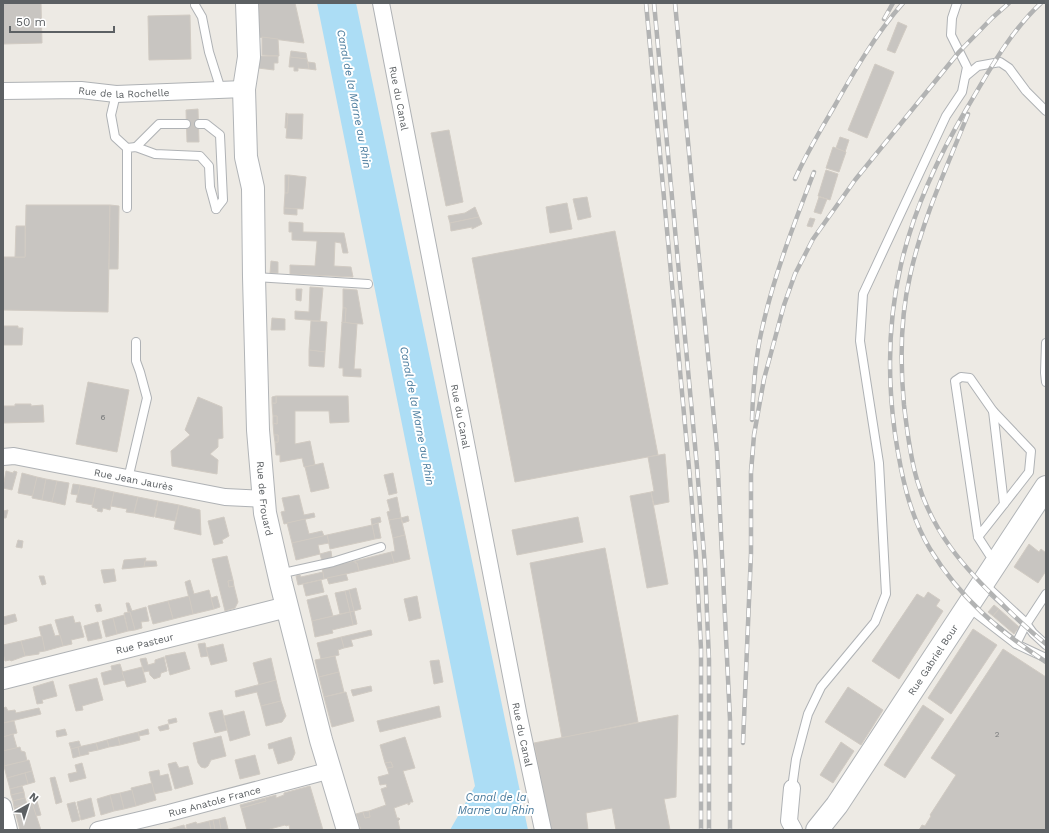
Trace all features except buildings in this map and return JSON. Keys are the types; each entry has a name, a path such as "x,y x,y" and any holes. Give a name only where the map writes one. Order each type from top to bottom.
{"main road":[{"name":"Rue de Frouard","path":"235,3 236,58 244,90"},
{"name":"Rue de Frouard","path":"247,3 248,57 244,90 246,157 240,190 249,276 248,430 259,499 265,513 279,574 283,608"},
{"name":"Rue Gabriel Bour","path":"817,830 837,805 1046,487"},
{"name":"Rue de Frouard","path":"259,499 256,514 283,608 326,772 348,830"},
{"name":"Rue de Frouard","path":"326,772 331,813 337,830"}],"street":[{"name":"Rue du Canal","path":"381,3 516,701 543,830"},
{"name":"Rue de la Rochelle","path":"3,91 81,90 116,94 244,90"},
{"name":"Rue Jean Jaurès","path":"3,456 14,456 225,497 259,499"},
{"name":"Rue Pasteur","path":"3,679 283,608"},
{"name":"Rue Anatole France","path":"98,830 326,772"},
{"path":"792,788 789,821 794,830"},
{"path":"3,806 9,830"}],"lane":[{"path":"792,788 796,759 808,714 821,687 875,622 886,594 879,463 860,342 863,294 946,116 962,92 967,67 951,35 952,18 957,3"},
{"path":"195,5 202,17 209,52 221,90"},
{"path":"966,76 978,66 1000,62 1009,68 1026,91 1046,111"},
{"path":"116,94 112,115 115,137 127,148 127,208"},
{"path":"136,147 159,124 186,124"},
{"path":"127,148 136,147 155,154 200,156 209,166 210,187 216,209 223,200 220,135 206,124 199,124"},
{"path":"249,276 368,284"},
{"path":"128,479 146,398 136,362 136,342"},
{"path":"1046,343 1046,382"},
{"path":"978,537 1029,472 1031,451 993,411 970,378 961,377 955,381 978,537 989,554 997,561"},
{"path":"993,411 1004,504"},
{"path":"279,574 333,562 381,547"},
{"path":"983,583 1046,645"},
{"path":"1016,644 1026,624 1046,594"},
{"path":"968,607 1016,644 1046,658"}],"water":[{"name":"Canal de la Marne au Rhin","path":"317,3 356,3 528,830 450,830 475,786"}],"railway":[{"path":"646,3 696,556 701,649 701,830"},
{"path":"654,3 705,567 709,660 709,830"},
{"path":"675,3 717,451 730,720 730,830"},
{"path":"884,19 893,3"},
{"path":"795,179 813,143 858,66 874,40 903,3"},
{"path":"743,743 751,553 751,472 754,435 764,379 784,305 795,274 813,239 855,180 959,52 1009,3"},
{"path":"1041,3 1019,27 992,66 945,147 927,186 912,225 901,265 894,305 890,346 891,389 897,449 911,508 923,536 942,567 967,598 997,626 1046,662"},
{"path":"968,114 921,235 910,276 904,308 902,340 903,389 912,462 917,480 932,517 951,548 975,577 1046,644"},
{"path":"752,420 756,363 767,309 785,250 814,172"}]}
